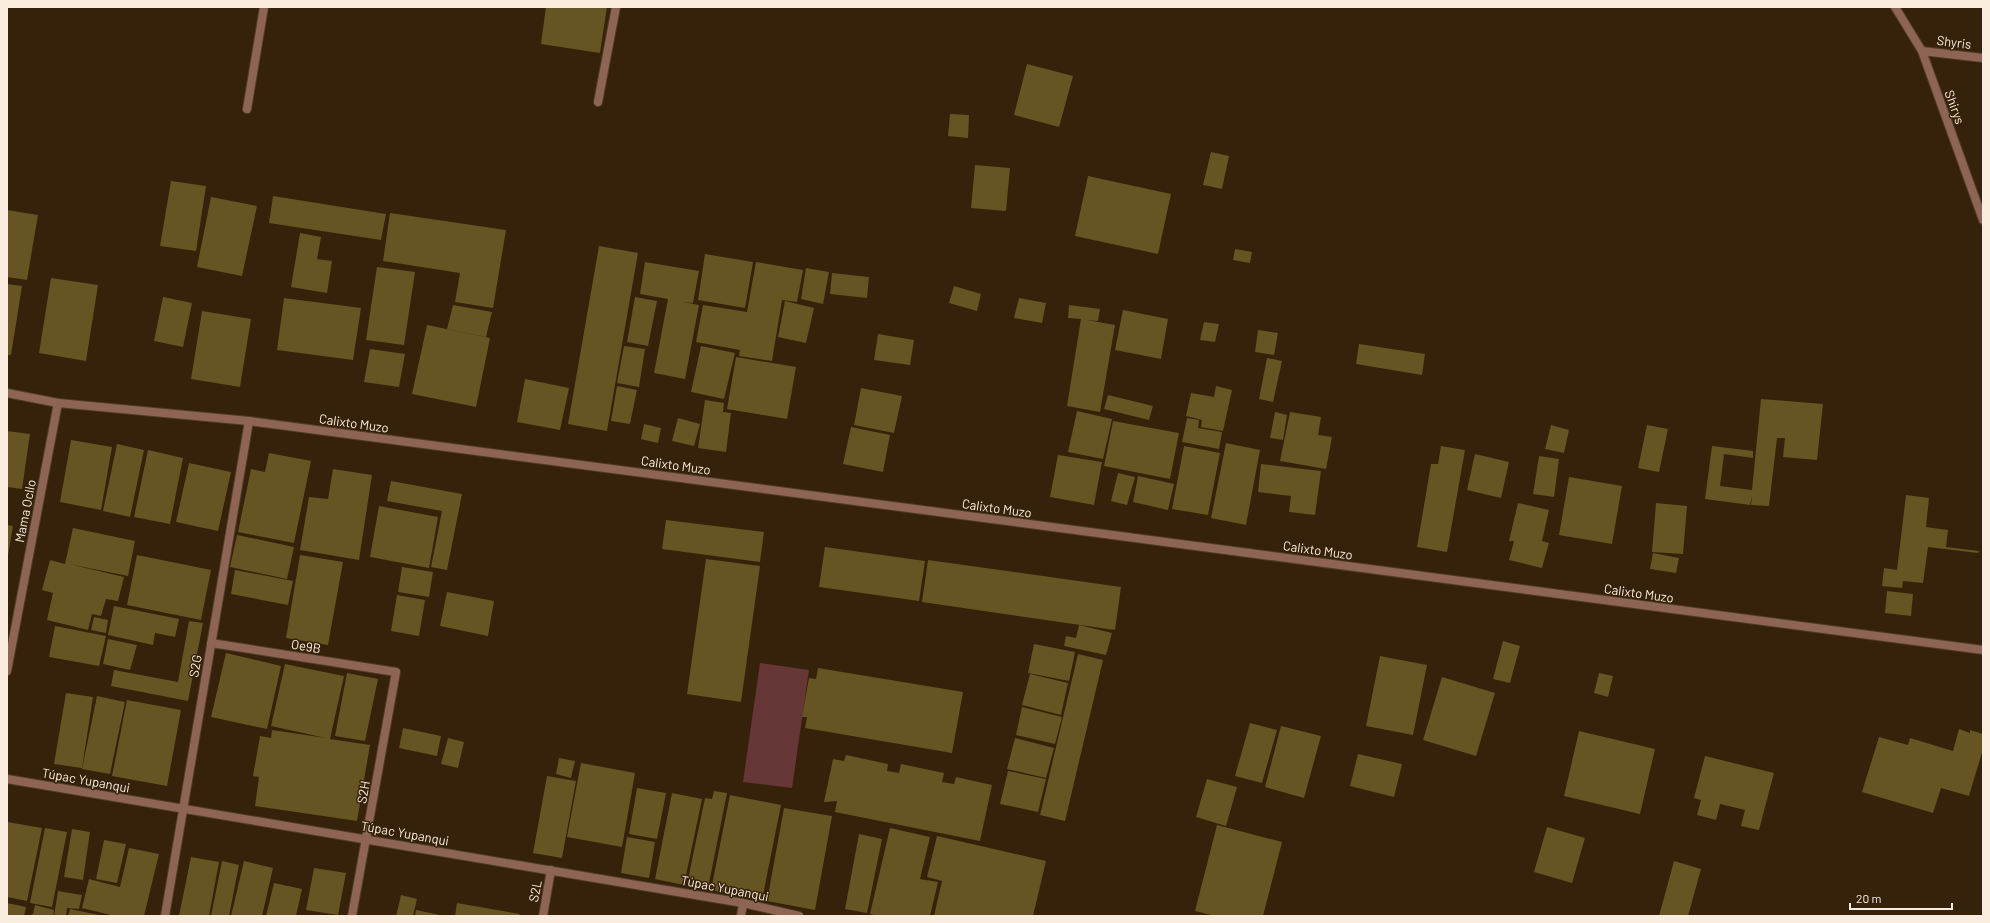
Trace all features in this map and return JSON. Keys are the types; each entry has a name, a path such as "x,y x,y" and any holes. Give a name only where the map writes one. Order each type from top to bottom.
{"street":[{"path":"247,109 264,7"},
{"path":"598,102 616,7"},
{"name":"Shirys","path":"1895,7 1922,51 1983,220"},
{"name":"Shyris","path":"1922,51 1983,58"},
{"name":"Calixto Muzo","path":"7,393 58,403 249,421 1983,650"},
{"name":"Mama Ocllo","path":"7,671 58,403"},
{"name":"S2G","path":"165,916 249,421"},
{"name":"Oe9B","path":"211,643 396,672"},
{"name":"S2H","path":"352,916 396,672"},
{"name":"Túpac Yupanqui","path":"7,779 743,903 799,916"},
{"name":"S2L","path":"543,916 551,870"},
{"path":"740,916 743,903"}],"shaded area":[{"path":"760,663 809,670 792,788 743,782"}],"building":[{"path":"546,7 607,7 600,53 541,44"},
{"path":"1027,64 1073,76 1059,127 1014,115"},
{"path":"950,114 969,115 968,138 948,136"},
{"path":"1211,152 1229,156 1222,189 1203,185"},
{"path":"975,165 1010,168 1006,211 971,208"},
{"path":"1088,176 1171,194 1158,254 1075,236"},
{"path":"171,181 206,186 196,251 160,246"},
{"path":"273,196 386,214 381,240 269,223"},
{"path":"211,197 257,206 242,276 197,267"},
{"path":"7,210 38,215 27,280 7,277"},
{"path":"390,213 506,230 493,308 455,302 460,273 383,261"},
{"path":"300,233 321,237 317,259 332,261 327,293 291,287"},
{"path":"599,246 638,253 607,431 568,424"},
{"path":"1235,249 1252,252 1250,263 1233,260"},
{"path":"705,254 753,262 745,308 698,300"},
{"path":"645,262 699,271 693,303 683,302 699,305 685,379 654,373 668,299 640,294"},
{"path":"756,262 803,270 797,302 782,300 772,361 739,356 740,350 696,342 703,305 747,312"},
{"path":"377,267 415,272 404,345 366,340"},
{"path":"806,268 829,272 823,304 801,299"},
{"path":"832,273 869,277 867,298 830,294"},
{"path":"51,278 98,285 86,361 39,353"},
{"path":"7,284 22,286 11,355 7,355"},
{"path":"954,286 981,294 977,311 949,303"},
{"path":"163,297 192,303 183,347 154,341"},
{"path":"635,297 657,301 648,346 627,342"},
{"path":"284,298 361,308 353,360 277,350"},
{"path":"1019,298 1046,303 1042,323 1014,318"},
{"path":"785,301 814,308 806,343 778,337"},
{"path":"453,305 492,312 486,337 447,329"},
{"path":"1069,305 1100,309 1098,321 1087,320 1115,325 1100,412 1067,406 1081,319 1068,318"},
{"path":"1123,310 1168,319 1161,359 1115,350"},
{"path":"202,311 251,319 240,387 191,379"},
{"path":"1204,322 1219,324 1215,342 1200,340"},
{"path":"427,325 490,338 476,407 412,394"},
{"path":"1258,330 1278,333 1274,355 1255,352"},
{"path":"878,334 914,340 910,365 874,360"},
{"path":"1359,344 1425,354 1422,375 1356,364"},
{"path":"624,346 645,349 639,387 617,383"},
{"path":"701,346 735,353 724,399 691,392"},
{"path":"370,349 405,354 399,387 364,382"},
{"path":"736,357 796,367 787,419 727,409"},
{"path":"1267,358 1282,361 1273,402 1259,399"},
{"path":"525,379 569,388 560,430 517,422"},
{"path":"617,386 637,390 630,424 611,421"},
{"path":"1216,386 1232,390 1223,431 1201,427 1202,420 1186,416 1191,393 1214,397"},
{"path":"861,388 902,396 894,433 854,425"},
{"path":"1108,395 1153,406 1149,420 1104,409"},
{"path":"1761,399 1823,404 1817,460 1783,457 1785,438 1777,438 1769,506 1751,505 1752,496 1750,505 1705,499 1712,446 1753,451 1753,458 1724,454 1720,486 1752,490"},
{"path":"705,400 724,403 723,412 731,413 726,452 698,448"},
{"path":"1077,411 1112,419 1103,459 1068,452"},
{"path":"1275,412 1287,415 1283,440 1270,438"},
{"path":"1290,412 1321,417 1318,435 1332,437 1326,469 1280,461"},
{"path":"678,418 700,424 694,446 672,441"},
{"path":"1187,418 1199,420 1198,428 1222,432 1219,449 1182,442"},
{"path":"1113,421 1179,433 1170,479 1104,466"},
{"path":"644,424 661,428 658,443 641,439"},
{"path":"1551,425 1569,430 1564,453 1545,449"},
{"path":"1647,425 1668,429 1659,472 1638,468"},
{"path":"851,427 890,435 883,472 843,464"},
{"path":"7,431 30,434 22,489 7,487"},
{"path":"71,440 112,447 101,510 60,502"},
{"path":"1226,443 1260,450 1246,525 1211,518"},
{"path":"117,444 144,450 130,517 103,511"},
{"path":"1184,446 1220,453 1208,515 1172,509"},
{"path":"1441,446 1465,450 1447,552 1417,547 1431,464 1438,464"},
{"path":"148,450 183,458 170,524 134,517"},
{"path":"269,453 311,461 294,543 238,532 251,469 265,472"},
{"path":"1475,454 1509,462 1501,498 1467,490"},
{"path":"1058,455 1102,462 1094,505 1050,497"},
{"path":"1539,456 1559,459 1554,497 1533,494"},
{"path":"189,463 231,472 218,531 176,522"},
{"path":"1261,464 1321,471 1315,515 1289,512 1291,496 1258,492"},
{"path":"333,469 372,475 359,560 300,550 309,497 328,499"},
{"path":"1118,473 1135,477 1127,505 1111,501"},
{"path":"1138,476 1174,484 1168,510 1133,502"},
{"path":"1569,477 1622,486 1612,544 1559,535"},
{"path":"391,481 462,494 447,570 431,567 442,511 387,501"},
{"path":"1906,495 1929,498 1926,527 1948,530 1946,547 1979,551 1978,553 1928,547 1923,583 1903,581 1902,588 1882,586 1884,568 1897,570"},
{"path":"1518,503 1549,510 1542,541 1549,543 1542,568 1509,560 1514,541 1509,541"},
{"path":"1656,503 1687,506 1683,554 1652,552"},
{"path":"379,506 438,517 429,568 370,557"},
{"path":"666,520 764,532 760,562 662,549"},
{"path":"7,525 13,526 8,555 7,555"},
{"path":"73,528 135,541 128,576 69,564 124,577 118,601 106,599 101,616 92,614 88,630 47,620 53,593 42,590 50,560 65,564"},
{"path":"237,535 294,547 287,579 230,567"},
{"path":"825,547 925,561 919,601 819,587"},
{"path":"1653,553 1679,558 1676,573 1650,569"},
{"path":"137,555 211,570 201,620 127,605"},
{"path":"300,555 343,562 328,645 286,638"},
{"path":"706,559 760,566 741,702 687,694"},
{"path":"928,560 1121,587 1115,630 922,602"},
{"path":"402,567 433,572 429,597 398,592"},
{"path":"235,570 293,581 288,605 231,594"},
{"path":"1887,591 1913,594 1911,616 1885,613"},
{"path":"447,592 494,601 488,636 440,626"},
{"path":"397,595 425,600 419,636 391,631"},
{"path":"114,606 179,619 175,637 155,633 153,645 108,635"},
{"path":"94,617 108,620 106,633 91,630"},
{"path":"189,621 203,623 188,701 111,686 114,670 178,682"},
{"path":"1079,625 1112,633 1106,655 1064,646 1066,636 1076,638"},
{"path":"55,626 106,636 99,666 49,657"},
{"path":"108,639 137,645 130,670 103,664"},
{"path":"1503,641 1520,646 1510,683 1493,679"},
{"path":"1034,644 1075,652 1069,681 1028,673"},
{"path":"226,653 281,666 267,729 211,717"},
{"path":"1078,654 1103,660 1065,821 1040,815"},
{"path":"1380,656 1427,665 1413,735 1366,726"},
{"path":"285,664 344,676 330,739 370,745 357,821 255,806 259,777 253,776 260,736 271,738 272,730 326,738 271,726"},
{"path":"818,668 963,692 952,753 805,728 807,717 802,717 809,678 816,679"},
{"path":"347,673 378,679 365,741 335,736"},
{"path":"1599,673 1613,676 1608,697 1594,693"},
{"path":"1030,674 1068,683 1061,715 1022,705"},
{"path":"1442,677 1495,693 1476,756 1423,740"},
{"path":"66,693 93,697 82,768 54,764"},
{"path":"97,696 125,702 110,774 82,769"},
{"path":"127,700 181,710 167,786 112,776"},
{"path":"1022,707 1062,717 1055,744 1016,735"},
{"path":"1250,723 1277,730 1262,783 1235,776"},
{"path":"1281,726 1321,736 1304,798 1265,787"},
{"path":"403,728 441,736 437,756 399,748"},
{"path":"1959,729 1970,733 1970,730 1983,734 1983,749 1969,796 1941,788 1933,813 1862,792 1879,737 1908,745 1910,738 1953,751"},
{"path":"1579,731 1655,749 1640,814 1564,796"},
{"path":"448,738 464,742 458,768 441,764"},
{"path":"1015,738 1054,748 1046,778 1007,769"},
{"path":"1358,754 1402,764 1394,797 1350,786"},
{"path":"846,755 888,764 887,771 899,773 901,764 944,773 942,782 954,784 956,777 992,785 980,841 835,812 837,801 824,802 833,759 844,761"},
{"path":"1705,756 1774,773 1759,830 1741,826 1745,810 1720,804 1716,820 1697,815 1701,800 1694,798"},
{"path":"559,758 575,761 571,778 556,774"},
{"path":"581,763 635,773 622,847 567,837"},
{"path":"1008,771 1046,779 1038,812 1000,804"},
{"path":"547,776 576,781 562,858 533,853"},
{"path":"1207,779 1237,787 1226,826 1196,817"},
{"path":"637,788 666,793 657,839 629,834"},
{"path":"714,791 727,793 708,888 687,884 705,798 712,799"},
{"path":"672,793 702,799 684,885 655,879"},
{"path":"730,795 781,805 762,900 711,890"},
{"path":"784,808 832,816 815,910 767,901"},
{"path":"7,822 42,828 27,901 7,897"},
{"path":"1217,825 1282,842 1263,916 1215,916 1195,911"},
{"path":"1547,827 1585,838 1572,883 1534,872"},
{"path":"45,828 67,832 52,907 30,903"},
{"path":"890,828 930,837 920,879 938,882 930,916 877,916 870,914"},
{"path":"72,829 90,832 83,880 64,877"},
{"path":"859,834 882,839 867,913 845,909"},
{"path":"937,836 1046,861 1033,916 934,916 942,881 927,877"},
{"path":"627,837 655,842 649,878 621,873"},
{"path":"104,840 126,844 117,883 96,879"},
{"path":"129,848 159,854 144,916 115,916 82,908 89,879 120,887"},
{"path":"191,857 219,862 209,916 179,916"},
{"path":"222,861 239,865 229,916 211,916"},
{"path":"244,861 273,868 262,916 231,916"},
{"path":"1674,861 1701,869 1688,916 1659,916"},
{"path":"314,868 346,873 338,915 306,910"},
{"path":"274,883 302,889 296,916 266,916"},
{"path":"58,891 82,895 79,909 67,908 66,916 54,916"},
{"path":"401,895 417,899 413,916 396,916"},
{"path":"7,903 26,907 24,916 7,916"},
{"path":"457,903 520,914 519,916 455,916"},
{"path":"35,905 54,910 53,916 28,916 33,914"},
{"path":"70,909 99,915 99,916 68,916"},
{"path":"416,910 440,915 440,916 415,916"}]}
